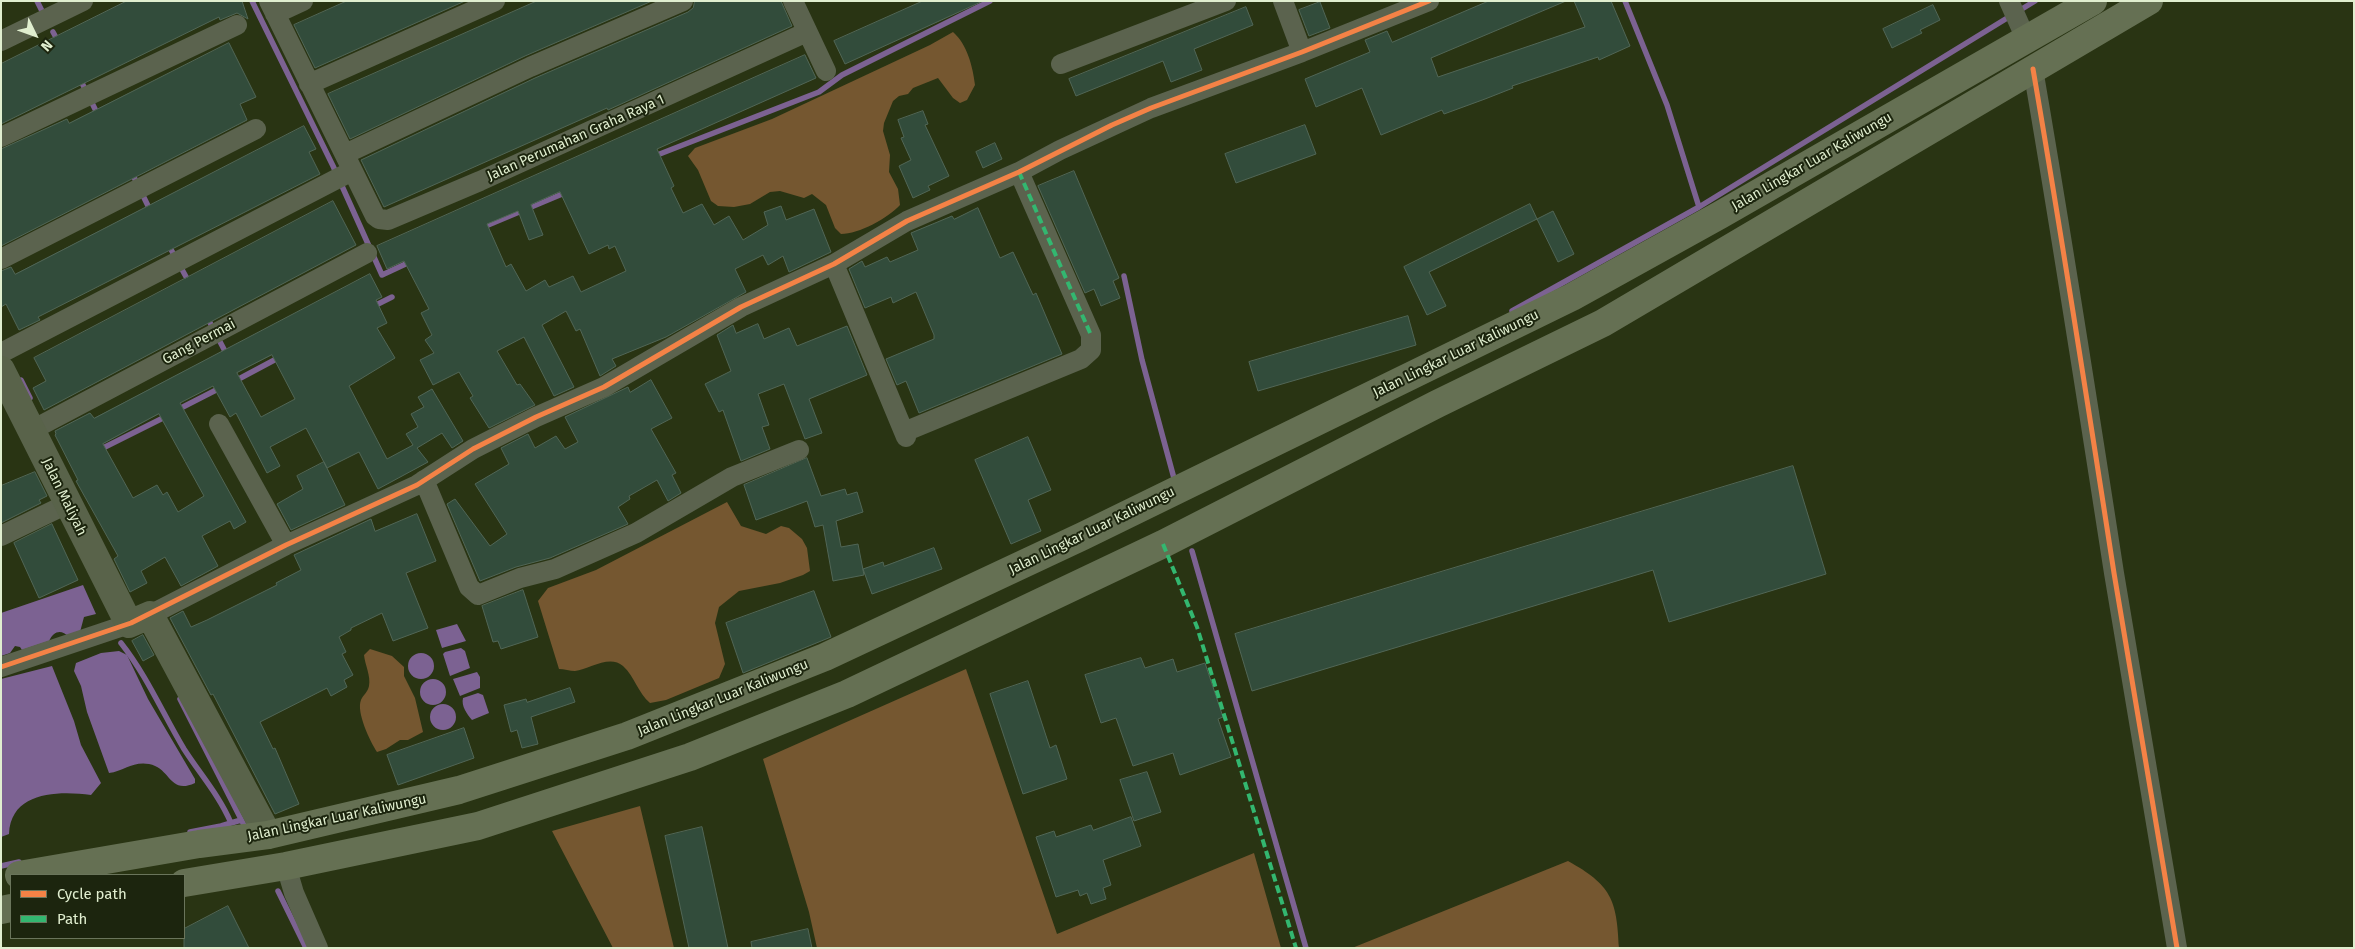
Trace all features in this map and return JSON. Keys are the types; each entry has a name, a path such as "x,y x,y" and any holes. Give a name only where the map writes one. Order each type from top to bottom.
{"highway":[{"name":"Jalan Lingkar Luar Kaliwungu","path":"25,874 199,844 268,835 460,790 627,736 825,657 1083,536 1572,297 1720,216 2015,17 2093,1"},
{"path":"185,883 286,866 478,826 690,757 847,694 1163,544 1437,404 1603,323 2148,1"}],"street":[{"path":"1,41 57,7 83,1"},
{"name":"Jalan Perumahan Graha Raya 1","path":"303,1 272,8 309,84 345,170 375,216 379,219 388,220 517,165 807,32"},
{"path":"309,84 495,1"},
{"path":"1,353 183,258 530,67 683,1"},
{"path":"793,1 826,71"},
{"path":"1061,64 1226,1"},
{"path":"1283,1 1302,52"},
{"path":"1,667 138,620 286,545 399,493 424,480 473,449 536,417 604,387 741,307 834,264 907,221 1019,172 1060,150 1151,108 1302,52 1429,1"},
{"path":"1,137 237,25"},
{"path":"2034,69 2070,284 2114,575 2151,782 2177,948"},
{"path":"1,259 256,128"},
{"path":"834,264 905,435 1081,359 1091,350 1090,335 1019,172"},
{"name":"Gang Permai","path":"39,426 366,253"},
{"name":"Jalan Maliyah","path":"1,370 39,426 66,504 268,835"},
{"path":"220,424 286,545"},
{"path":"424,480 469,587 478,596 520,578 555,569 636,533 732,477 799,450"},
{"path":"1,536 66,504"},
{"path":"286,866 294,893 318,948"}],"shaded area":[{"path":"953,32 966,49 975,85 967,100 960,103 953,98 938,78 913,88 908,94 899,96 893,101 884,123 883,131 890,155 889,172 898,189 900,205 888,215 864,228 841,234 835,228 826,205 812,194 804,198 780,191 770,192 750,204 734,207 718,206 711,201 698,170 688,156 695,148 772,119 930,45"},
{"path":"727,502 741,526 766,534 781,526 789,528 802,539 807,548 810,571 780,583 739,591 719,607 715,623 725,664 719,678 666,700 650,703 642,695 627,670 618,663 612,661 599,663 575,671 559,669 538,601 548,588 596,570"},
{"path":"83,585 96,614 84,617 80,632 69,637 58,632 49,641 22,650 20,647 15,646 10,653 1,656 1,613"},
{"path":"457,624 466,641 442,648 436,630"},
{"path":"461,648 465,651 470,668 450,676 443,654"},
{"path":"370,649 392,656 404,667 404,676 415,698 423,732 408,740 400,740 386,749 377,752 364,726 360,712 361,700 369,686 364,655"},
{"path":"119,651 127,655 148,699 195,779 195,783 180,786 156,766 143,763 109,773 87,712 81,686 74,671 76,663 101,653"},
{"path":"421,653 430,657 434,666 430,675 421,679 412,675 408,666 412,657"},
{"path":"52,666 74,721 81,745 101,783 91,795 52,794 27,802 18,809 12,820 9,834 1,837 1,679"},
{"path":"966,669 1057,934 1254,853 1281,948 817,948 809,912 763,759"},
{"path":"477,672 480,677 480,688 460,696 453,679"},
{"path":"433,679 442,683 446,692 442,701 433,705 424,701 420,692 424,683"},
{"path":"478,693 483,695 489,713 472,720 466,713 463,698"},
{"path":"443,704 452,708 456,717 452,726 443,730 434,726 430,717 434,708"},
{"path":"640,806 674,948 613,948 552,831"},
{"path":"1568,861 1594,878 1609,895 1616,917 1619,948 1352,948"}],"building":[{"path":"127,1 242,1 248,19 237,13 220,20 219,17 1,124 1,64"},
{"path":"347,1 465,1 315,68 294,25"},
{"path":"537,1 652,1 525,56 350,139 328,94"},
{"path":"695,1 781,1 792,26 608,110 607,108 384,207 361,160 535,78 688,12 693,8"},
{"path":"923,1 983,1 845,64 834,41"},
{"path":"1489,1 1566,1 1431,58 1438,77 1585,27 1574,1 1611,1 1630,46 1599,60 1598,57 1512,86 1513,88 1444,114 1442,110 1381,135 1362,88 1316,107 1305,79 1370,52 1365,40 1387,31 1392,42"},
{"path":"1320,2 1330,28 1309,36 1299,10"},
{"path":"1933,5 1940,20 1920,30 1922,33 1892,48 1883,29"},
{"path":"1246,7 1253,25 1194,49 1202,70 1171,82 1163,61 1076,96 1069,79"},
{"path":"229,43 256,97 240,104 247,120 1,246 1,149 67,119 69,123"},
{"path":"805,55 816,78 657,149 674,186 671,188 683,213 702,204 714,225 729,216 743,240 768,225 764,212 781,206 786,220 814,209 831,252 789,272 783,256 768,265 763,255 735,269 746,292 666,337 612,359 616,366 600,376 580,329 576,331 566,311 542,325 574,387 554,396 524,337 497,351 517,385 520,384 535,405 489,428 470,398 473,396 459,372 433,385 420,360 434,353 425,340 432,335 421,313 429,309 404,261 387,269 377,246","holes":["560,192 589,254 608,245 609,249 615,246 626,271 581,292 573,276 549,287 545,280 526,291 511,264 506,267 487,224 518,211 529,240 543,235 531,205"]},
{"path":"923,111 928,124 925,125 949,176 928,186 930,190 913,198 899,166 911,160 901,138 904,137 898,120"},
{"path":"1305,125 1316,154 1236,183 1225,154"},
{"path":"304,126 316,149 309,152 320,174 38,317 40,320 19,330 6,304 1,307 1,271 11,267 15,274"},
{"path":"995,143 1002,159 983,168 976,152"},
{"path":"1074,171 1119,278 1113,281 1120,298 1101,306 1094,289 1085,293 1038,186"},
{"path":"333,201 356,245 44,410 33,388 46,381 34,358"},
{"path":"1530,204 1537,219 1429,272 1446,306 1427,315 1404,267"},
{"path":"978,208 1000,258 1013,252 1033,295 1036,293 1062,354 919,413 906,381 897,385 886,359 934,339 916,292 893,303 891,297 865,308 849,269 862,261 865,267 887,257 890,262 918,250 911,233 952,216 954,219"},
{"path":"1553,211 1574,254 1558,262 1537,219"},
{"path":"370,274 382,297 376,300 387,323 377,328 395,358 349,386 387,459 413,445 406,434 418,427 411,414 424,407 418,397 432,389 463,441 452,448 442,433 417,448 428,462 378,489 359,452 327,468 306,428 270,447 280,466 267,473 236,413 230,417 213,386 180,403 246,522 234,529 230,521 202,536 218,566 181,586 165,557 141,571 147,583 130,592 114,559 118,556 76,481 78,480 55,435 55,431 90,413 94,418","holes":["272,355 295,399 261,417 237,373","159,414 204,496 178,512 167,492 163,495 157,485 133,498 103,444"]},
{"path":"1408,316 1416,345 1258,391 1249,362"},
{"path":"758,324 764,339 789,328 797,346 847,326 867,375 809,399 822,433 805,439 784,384 758,394 769,425 762,427 770,449 741,461 723,410 719,412 705,384 731,371 717,335 733,325 736,333"},
{"path":"651,380 672,418 651,429 676,473 672,475 681,493 668,501 657,480 629,496 630,499 618,507 628,524 550,558 516,567 480,581 447,504 455,499 490,546 507,534 475,484 509,464 501,448 528,434 535,448 556,436 565,449 578,442 565,417 628,387 630,392"},
{"path":"1028,437 1051,490 1028,500 1041,531 1011,544 975,460"},
{"path":"807,458 821,496 845,489 847,495 857,492 863,512 836,521 841,547 858,544 864,575 833,581 823,525 815,527 807,501 756,520 744,485"},
{"path":"324,462 345,505 291,530 277,504 303,489 297,476"},
{"path":"1793,466 1826,574 1669,622 1653,570 1252,691 1235,634"},
{"path":"35,472 47,496 39,500 41,503 1,523 1,486"},
{"path":"417,514 436,561 406,573 428,628 393,641 382,613 351,628 351,630 339,637 346,652 342,654 353,675 344,680 347,687 331,696 327,688 260,722 273,749 275,748 299,804 275,814 213,694 211,695 170,618 183,611 191,627 277,585 276,583 301,570 294,555 371,519 375,531"},
{"path":"52,524 78,580 39,598 14,543"},
{"path":"934,548 942,569 872,594 863,569 883,562 884,566"},
{"path":"523,590 538,637 501,649 498,641 493,642 482,606"},
{"path":"814,591 831,637 743,673 726,623"},
{"path":"143,635 154,655 143,661 132,641"},
{"path":"1141,658 1145,668 1173,659 1177,672 1205,663 1223,717 1218,719 1231,757 1180,775 1173,753 1133,766 1116,718 1101,723 1085,675"},
{"path":"1028,681 1050,748 1056,745 1067,779 1023,794 990,694"},
{"path":"570,688 575,702 531,717 538,744 522,748 517,730 511,732 504,705 526,699 527,702"},
{"path":"464,728 474,758 398,785 387,755"},
{"path":"1147,772 1161,812 1134,821 1120,780"},
{"path":"1131,817 1141,846 1103,860 1111,885 1103,888 1106,899 1091,904 1087,893 1080,896 1078,890 1056,897 1036,837 1054,831 1056,837 1091,825 1093,830"},
{"path":"702,827 728,948 689,948 665,836"},
{"path":"228,906 249,948 184,948 185,928"},
{"path":"808,929 812,948 752,948 751,942"}],"waterway":[{"path":"37,1 43,13"},
{"path":"252,1 333,166 382,275 412,261"},
{"path":"652,157 819,92 842,75 990,1"},
{"path":"1625,1 1667,105 1699,207"},
{"path":"1512,311 1699,207 2035,1"},
{"path":"53,32 59,43"},
{"path":"80,79 98,115"},
{"path":"131,171 151,212"},
{"path":"481,228 567,192"},
{"path":"168,244 190,284"},
{"path":"1124,276 1142,360 1175,482"},
{"path":"372,307 392,297"},
{"path":"207,317 227,355"},
{"path":"235,381 280,357"},
{"path":"21,380 30,398"},
{"path":"177,410 222,387"},
{"path":"99,450 167,416"},
{"path":"1192,551 1306,948"},
{"path":"121,643 139,669 184,749 215,794 231,823"},
{"path":"180,699 245,827"},
{"path":"190,832 241,820"},
{"path":"1,866 19,862"},
{"path":"278,891 306,948"}],"marked path":[{"path":"1019,172 1091,335"},
{"path":"1163,544 1197,627 1296,948"}],"cycle path":[{"path":"1,667 131,623 286,545 417,485 473,449 536,417 604,387 741,307 834,264 907,221 1019,172 1112,125 1151,108 1302,52 1429,1"},
{"path":"2033,69 2177,948"}]}
